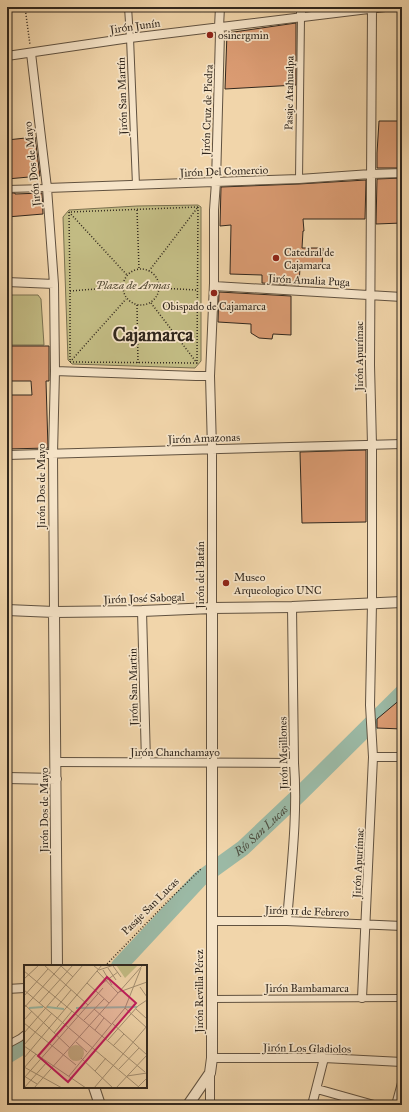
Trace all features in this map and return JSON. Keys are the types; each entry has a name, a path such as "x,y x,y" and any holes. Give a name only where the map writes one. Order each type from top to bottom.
{"street":[{"name":"Jirón San Martín","path":"128,7 136,185"},
{"name":"Jirón Cruz de Piedra","path":"214,286 214,210 220,7"},
{"name":"Pasaje Atahualpa","path":"299,179 301,7"},
{"name":"Jirón Junín","path":"7,56 130,38 385,7"},
{"name":"Jirón Apurímac","path":"362,998 374,757 370,705 372,603 370,294 372,8"},
{"name":"Jirón Dos de Mayo","path":"31,53 47,188 54,284 55,371 53,454 57,965"},
{"name":"Jirón Del Comercio","path":"47,188 299,179 402,173"},
{"path":"7,189 47,188"},
{"path":"7,282 54,284"},
{"name":"Jirón Amalia Puga","path":"214,286 402,297"},
{"name":"Jirón del Batán","path":"212,877 213,679 212,449 210,376 214,286"},
{"path":"55,371 210,376"},
{"name":"Jirón Amazonas","path":"7,455 402,444"},
{"name":"Jirón José Sabogal","path":"7,610 54,612 292,607 402,602"},
{"name":"Jirón Mejillones","path":"287,921 296,784 294,762 292,607"},
{"name":"Jirón San Martin","path":"142,610 146,762"},
{"path":"374,757 402,757"},
{"name":"Jirón Chanchamayo","path":"55,762 294,762"},
{"path":"7,778 56,779"},
{"name":"Jirón Revilla Pérez","path":"210,1105 210,1073 212,1058 212,877"},
{"name":"Jirón 11 de Febrero","path":"211,921 287,921 402,926"},
{"path":"7,989 24,988"},
{"name":"Jirón Bambamarca","path":"212,999 402,998"},
{"path":"7,1045 24,1035"},
{"name":"Jirón Los Gladiolos","path":"212,1058 324,1058 402,1062"},
{"path":"312,1105 324,1058"},
{"path":"188,1105 210,1073"},
{"path":"396,1105 402,1083"},
{"path":"94,1088 100,1105"},
{"path":"317,1090 374,1105"}],"path":[{"path":"25,7 31,53"},
{"path":"69,212 198,207"},
{"path":"149,271 198,207"},
{"path":"197,363 198,207"},
{"path":"137,210 139,269"},
{"path":"69,212 127,275"},
{"path":"69,212 70,362"},
{"path":"139,269 149,271 156,277 158,282 159,288 157,295 150,303 142,306 133,304 124,296 122,287 123,282 130,272 139,269"},
{"path":"70,291 122,287"},
{"path":"159,288 197,290"},
{"path":"70,362 126,299"},
{"path":"150,303 197,363"},
{"path":"137,305 138,363"},
{"path":"70,362 197,363"},
{"name":"Pasaje San Lucas","path":"106,965 169,900 211,863"}],"green space":[{"name":"Plaza de Armas","path":"198,205 201,207 201,361 195,368 72,364 68,360 63,217 69,210 137,206"},
{"path":"7,295 38,295 41,299 44,345 7,345"}],"building":[{"path":"296,23 296,85 225,89 227,33"},
{"path":"379,121 402,121 402,168 377,168"},
{"path":"35,137 40,176 7,179 7,140"},
{"path":"402,178 402,223 376,224 377,179"},
{"path":"366,180 365,219 303,219 304,231 302,248 323,248 322,267 300,267 299,285 262,283 262,275 230,274 231,225 220,226 221,187"},
{"path":"7,193 42,193 43,214 7,217"},
{"path":"219,292 291,296 291,335 273,334 272,339 259,338 251,333 251,324 218,322"},
{"path":"7,346 49,346 49,381 46,381 48,448 7,449 7,395 32,395 31,381 7,381"},
{"path":"366,450 366,522 302,523 300,452"},
{"path":"402,698 402,729 377,728 377,719"}],"waterway":[{"name":"Río San Lucas","path":"120,965 200,879 243,848 402,693"},
{"name":"Río San Lucas","path":"7,1056 24,1046"}],"place":[{"name":"osinergmin","path":"210,35"},
{"name":"Catedral de Cajamarca","path":"276,258"},
{"name":"Obispado de Cajamarca","path":"214,293"},
{"name":"Museo Arqueologico UNC","path":"226,583"}],"district":[{"name":"Cajamarca","path":"153,334"}]}
